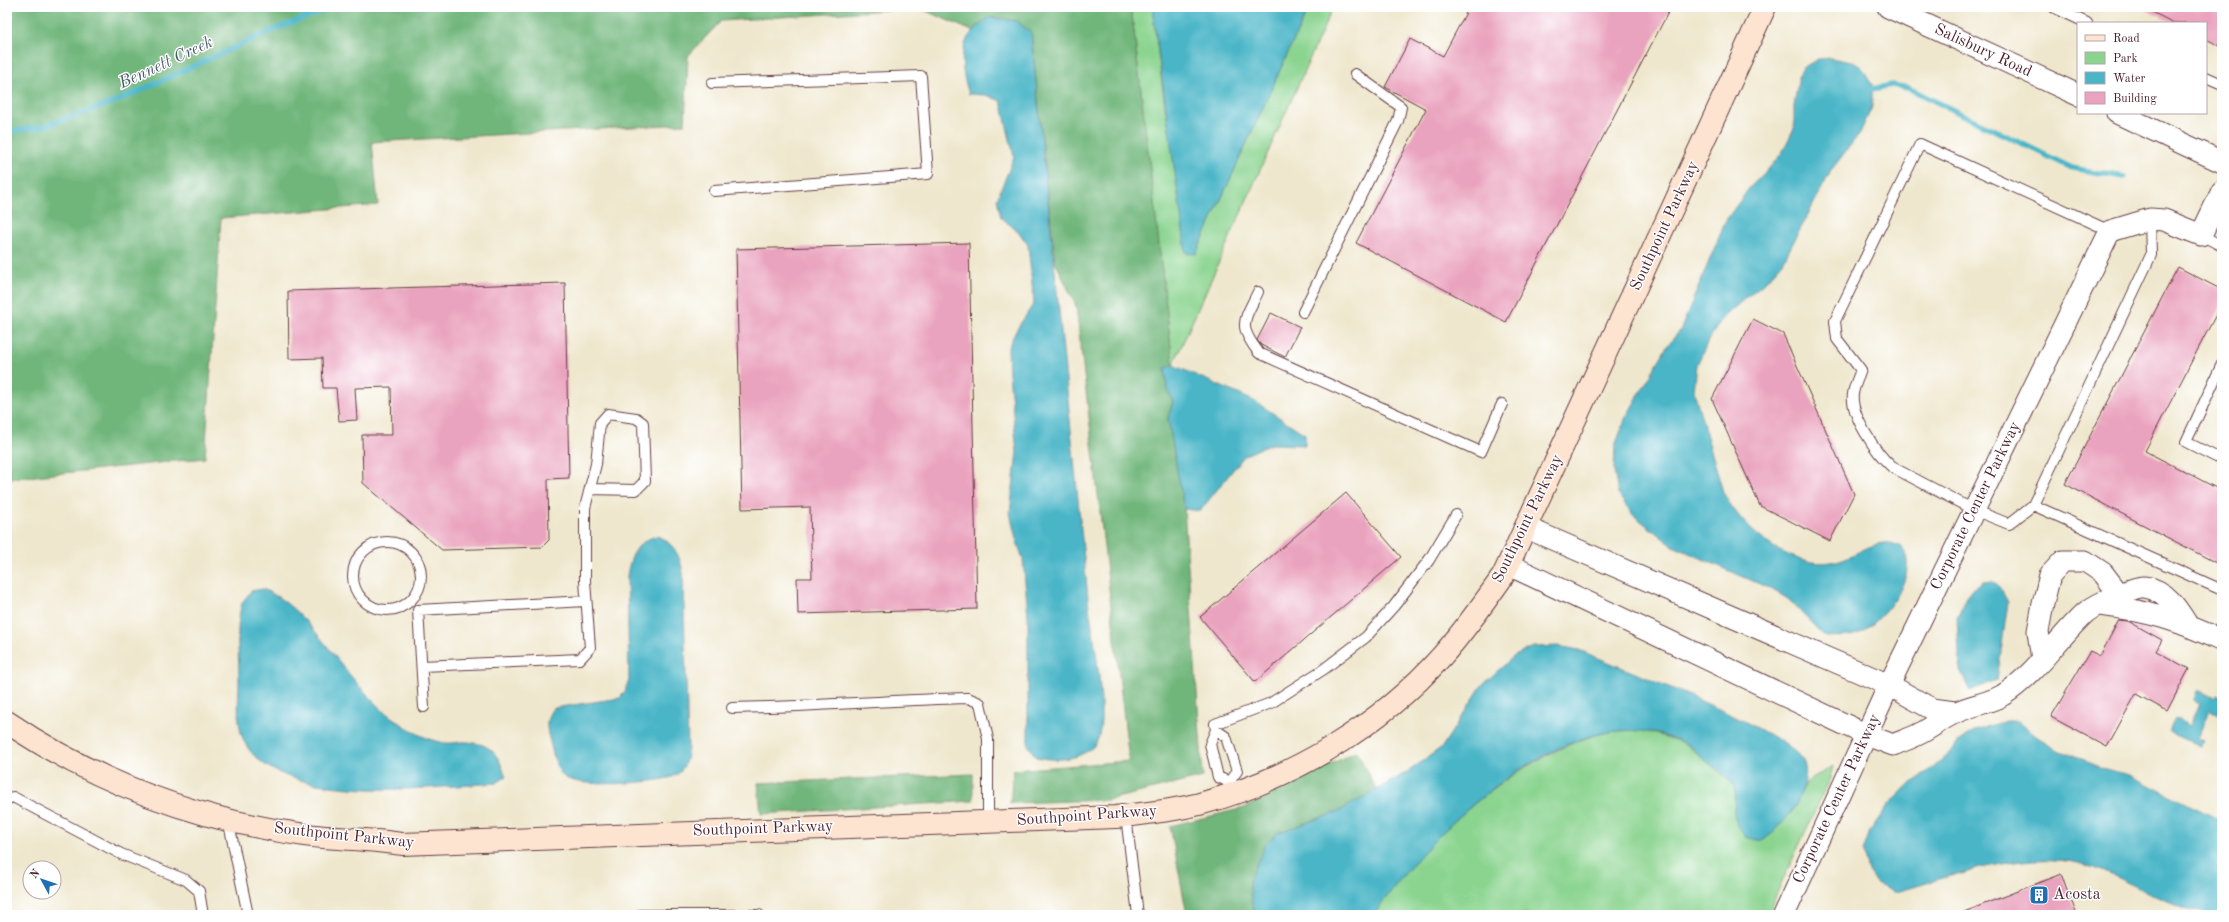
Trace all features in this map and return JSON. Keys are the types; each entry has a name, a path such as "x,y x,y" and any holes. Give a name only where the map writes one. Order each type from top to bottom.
{"main road":[{"name":"Southpoint Parkway","path":"7,722 50,749 120,785 169,805 228,819 245,825 306,835 402,844 1126,816 1202,804 1230,788 1284,772 1315,757 1370,722 1398,698 1443,655 1487,598 1509,565 1766,7"}],"street":[{"name":"Salisbury Road","path":"1888,7 2077,94"},
{"path":"2119,114 2222,162"},
{"path":"2110,231 2150,219 2164,220 2201,236 2222,190"},
{"name":"Corporate Center Parkway","path":"1784,915 1889,685 2110,231"},
{"path":"1527,528 1889,685 1932,709 1956,712"},
{"path":"2042,660 2038,631 2050,575 2063,561 2085,561 2103,573 2118,594"},
{"path":"1509,565 1867,735 1893,745 1922,733 1956,712 1984,704 2004,695 2042,660 2086,612 2118,594 2137,586 2145,586 2159,591 2173,603 2188,624"},
{"path":"2136,609 2145,586"},
{"path":"2100,605 2136,609 2188,624 2222,641"}],"lane":[{"path":"2053,7 2085,22"},
{"path":"1303,312 1398,121 1401,108 1355,74"},
{"path":"712,83 921,76 928,174 714,191"},
{"path":"2207,77 2222,84"},
{"path":"2110,231 1920,144 1835,321 1837,339 1861,370 1852,395 1856,415 1882,458 1892,467 1974,510 2009,524 2033,505 2151,255 2150,219"},
{"path":"2201,236 2222,246"},
{"path":"1258,292 1244,322 1247,338 1259,353 1481,452 1502,404"},
{"path":"2222,364 2186,442 2222,460"},
{"path":"422,666 580,659 590,648 586,601 585,508 596,464 600,423 608,414 636,418 642,423 645,481 636,490 590,489"},
{"path":"2033,505 2222,590"},
{"path":"1216,730 1226,737 1237,771 1230,788 1218,777 1210,744 1216,730 1215,724 1271,703 1324,669 1366,637 1394,606 1429,560 1456,515"},
{"path":"388,541 400,544 410,550 417,559 421,570 421,582 417,593 410,602 400,608 389,611 378,610 368,605 360,598 354,588 352,577 353,566 358,556 366,548 377,543 388,541"},
{"path":"418,610 586,601"},
{"path":"410,602 418,610 424,707"},
{"path":"732,708 804,707 879,701 968,698 980,703 988,739 988,822"},
{"path":"7,799 13,797 121,854 186,880 199,891 203,915"},
{"path":"1126,816 1138,915"},
{"path":"228,819 248,915"},
{"path":"640,915 759,915"}],"green space":[{"path":"7,7 1131,7 1173,365 1165,369 1167,387 1173,402 1168,418 1184,509 1203,777 1108,800 1010,803 1013,770 1129,761 1076,306 1055,261 1031,33 990,17 972,31 919,8 721,21 688,56 685,124 372,142 378,205 221,218 205,458 7,479"},
{"path":"1131,7 1152,7 1165,107 1196,254 1309,7 1333,7 1173,365"},
{"path":"1642,730 1685,743 1733,784 1736,797 1734,812 1791,814 1806,783 1833,766 1830,778 1767,915 1374,915 1418,858 1445,830 1474,804 1504,781 1536,761 1569,745 1603,733"},
{"path":"1357,751 1376,790 1338,812 1277,833 1249,881 1254,915 1187,915 1170,826 1244,808"},
{"path":"973,774 973,801 761,814 758,783"}],"water":[{"path":"1152,7 1309,7 1196,254 1186,253"},
{"path":"990,17 1017,21 1031,33 1089,608 1097,658 1101,702 1099,736 1094,746 1088,751 1081,755 1066,759 1036,757 1028,745 1028,616 1023,559 1016,539 1010,513 1017,452 1009,374 1008,347 1017,329 1034,303 1028,245 1018,231 1001,218 997,199 1014,157 1001,101 986,95 969,94 964,78 962,61 968,38 975,29"},
{"path":"1831,58 1857,63 1863,69 1872,84 1872,107 1860,133 1832,169 1783,262 1764,283 1724,316 1709,339 1697,365 1694,391 1723,492 1732,507 1757,535 1790,556 1807,561 1825,563 1843,559 1876,544 1890,543 1901,547 1904,551 1907,566 1905,578 1894,601 1876,621 1867,629 1858,634 1825,637 1788,599 1771,589 1673,546 1632,514 1618,494 1614,470 1615,446 1626,417 1668,345 1681,329 1726,220 1750,187 1764,174 1782,153 1794,128 1794,105 1799,76 1804,67 1818,59"},
{"path":"1173,365 1254,401 1305,434 1305,445 1271,444 1245,455 1200,511 1184,509 1168,418 1173,402 1167,387 1165,368"},
{"path":"657,536 668,542 675,550 683,573 688,747 683,768 672,777 633,783 598,784 571,780 560,773 556,764 548,732 547,720 553,708 620,698 625,691 629,680 628,569 632,556 639,546 650,538"},
{"path":"1992,581 1998,585 2008,602 1997,680 1970,691 1960,671 1957,618 1967,597 1974,588 1983,582"},
{"path":"263,589 279,598 307,622 355,681 383,711 421,736 429,739 445,743 476,743 489,748 497,757 506,777 496,783 399,789 362,789 325,785 292,778 265,765 246,745 240,730 238,713 238,631 240,612 242,603 251,591"},
{"path":"1558,646 1579,650 1702,701 1770,735 1793,750 1804,763 1806,774 1800,796 1787,818 1779,827 1762,841 1745,837 1735,820 1734,787 1722,773 1694,749 1689,745 1675,739 1655,733 1624,730 1614,731 1571,743 1538,759 1506,779 1474,803 1418,858 1394,887 1374,915 1254,915 1249,881 1265,845 1277,833 1338,812 1409,771 1442,747 1482,685 1513,657 1533,647"},
{"path":"2198,690 2215,698 2216,695 2222,697 2221,716 2210,711 2197,738 2203,741 2200,746 2169,732 2175,718 2189,726 2199,704 2193,701"},
{"path":"2006,721 2018,721 2036,736 2060,751 2083,758 2101,768 2130,775 2222,821 2222,915 2207,914 2191,910 2158,897 2095,868 2072,862 2048,860 2022,861 1996,865 1943,878 1896,892 1876,883 1868,871 1863,852 1870,831 1889,804 1911,782 1927,773 1947,756 1956,744 1974,731"}],"building":[{"path":"1469,7 1671,7 1506,322 1356,243 1426,109 1385,87 1410,39 1443,56"},
{"path":"2142,7 2222,7 2222,47 2207,40 2207,22 2172,22"},
{"path":"969,243 977,609 798,614 797,578 812,578 810,507 742,509 736,249"},
{"path":"2178,267 2222,290 2222,303 2145,451 2222,491 2222,566 2065,484"},
{"path":"565,283 569,478 548,479 549,540 542,547 442,550 363,483 362,435 392,435 391,387 355,388 357,420 339,421 336,388 323,388 322,358 289,359 288,291"},
{"path":"1271,313 1300,327 1285,357 1261,345 1257,340"},
{"path":"1753,319 1783,334 1854,494 1830,541 1760,506 1712,399"},
{"path":"1346,493 1401,557 1255,682 1200,617"},
{"path":"2119,620 2128,621 2162,640 2156,651 2189,669 2167,711 2136,694 2107,747 2051,717 2090,651 2100,656"},
{"name":"Acosta","path":"2061,874 2077,915 1959,914"}],"waterway":[{"name":"Bennett Creek","path":"7,132 45,126 117,101 273,30 333,7"},
{"path":"1872,89 1892,85 1908,88 2072,168 2124,177"}],"place":[{"name":"Acosta","path":"2039,895"}]}
